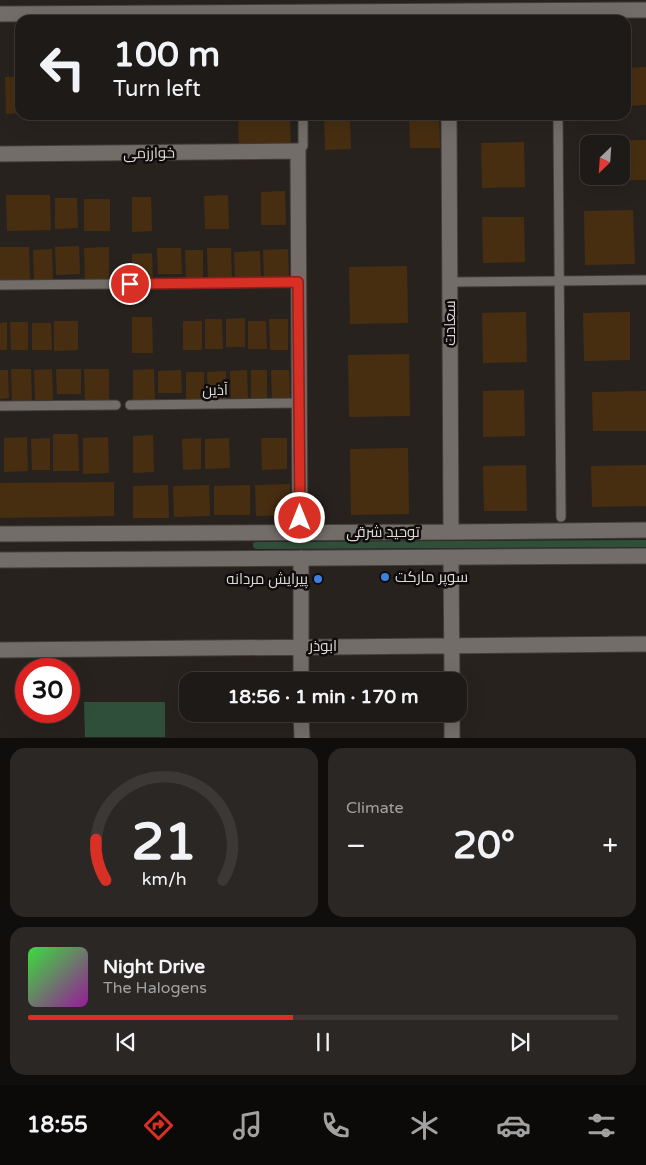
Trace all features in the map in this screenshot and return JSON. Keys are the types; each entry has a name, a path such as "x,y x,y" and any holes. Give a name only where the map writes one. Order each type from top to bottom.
{"street":[{"path":"482,15 646,10"},
{"path":"0,14 224,15"},
{"name":"سعادت","path":"449,120 451,532"},
{"path":"298,151 300,532"},
{"name":"خوارزمی","path":"0,154 298,151"},
{"name":"توحید شرقی","path":"0,534 646,530"},
{"path":"91,534 101,538 104,542 104,552 101,556 92,560"},
{"path":"156,534 151,534 147,537 144,541 144,546 147,556 157,559"},
{"name":"توحید شرقی","path":"0,560 646,556"},
{"path":"301,558 301,672"},
{"path":"451,558 452,672"},
{"name":"ابوذر","path":"0,650 646,644"},
{"path":"302,722 302,738"},
{"path":"452,722 452,738"}],"lane":[{"path":"298,151 303,146 303,120"},
{"path":"558,120 561,517"},
{"path":"450,282 646,280"},
{"path":"130,284 298,282"},
{"path":"0,285 116,284"},
{"name":"آذین","path":"130,405 299,403"},
{"path":"0,406 116,405"}],"green space":[{"path":"646,540 646,547 256,549 253,546 253,543 256,542"},
{"path":"84,702 165,702 165,737 85,737"}],"building":[{"path":"646,67 646,105 631,106 631,68"},
{"path":"5,77 15,77 15,113 6,114"},
{"path":"238,120 290,120 291,149 239,150"},
{"path":"324,120 350,120 351,149 325,150"},
{"path":"409,120 439,120 440,148 410,148"},
{"path":"630,140 646,140 646,180 630,180"},
{"path":"524,142 525,187 482,188 481,143"},
{"path":"285,191 286,225 261,225 261,192"},
{"path":"6,195 50,195 51,230 7,231"},
{"path":"228,195 229,229 205,229 204,196"},
{"path":"132,197 151,197 152,231 132,232"},
{"path":"55,198 77,198 78,228 55,229"},
{"path":"84,199 110,199 110,231 84,231"},
{"path":"633,210 635,264 585,265 584,211"},
{"path":"482,217 524,217 525,262 483,263"},
{"path":"79,246 80,274 56,275 55,247"},
{"path":"0,247 29,247 30,280 0,281"},
{"path":"109,247 109,282 85,282 84,248"},
{"path":"157,248 181,248 182,274 158,274"},
{"path":"207,248 231,248 232,281 208,281"},
{"path":"52,249 53,281 34,281 33,250"},
{"path":"288,249 289,280 264,280 263,250"},
{"path":"185,250 203,250 203,281 186,281"},
{"path":"260,251 261,280 235,281 234,252"},
{"path":"152,253 153,281 132,281 132,254"},
{"path":"407,266 408,323 350,324 349,267"},
{"path":"526,312 527,362 483,363 482,313"},
{"path":"630,312 630,360 584,361 583,313"},
{"path":"132,317 152,317 153,353 132,353"},
{"path":"245,318 245,347 226,347 226,319"},
{"path":"205,319 222,319 223,349 205,349"},
{"path":"269,319 288,319 288,350 270,350"},
{"path":"54,321 78,321 78,350 54,351"},
{"path":"183,321 202,321 202,350 183,350"},
{"path":"248,321 266,321 267,349 248,349"},
{"path":"7,322 7,350 0,350 0,323"},
{"path":"10,322 28,322 28,350 11,350"},
{"path":"32,323 51,323 52,350 32,350"},
{"path":"409,354 410,416 349,417 348,355"},
{"path":"11,369 31,369 32,402 12,403"},
{"path":"52,369 53,400 35,400 34,370"},
{"path":"56,369 81,369 81,394 57,394"},
{"path":"84,369 109,369 109,403 85,403"},
{"path":"154,369 155,402 133,402 133,370"},
{"path":"0,370 8,370 9,398 0,399"},
{"path":"181,370 182,393 158,393 158,371"},
{"path":"247,370 248,398 231,398 230,371"},
{"path":"251,370 267,370 267,398 251,399"},
{"path":"271,370 289,370 290,398 272,399"},
{"path":"226,371 226,399 208,399 207,372"},
{"path":"186,372 204,372 204,399 186,399"},
{"path":"524,390 525,436 483,437 483,391"},
{"path":"646,391 646,431 593,431 592,392"},
{"path":"53,434 78,434 79,471 53,471"},
{"path":"153,435 154,472 133,473 133,436"},
{"path":"27,437 28,471 4,472 4,438"},
{"path":"108,437 109,473 83,474 83,438"},
{"path":"50,438 50,470 32,470 31,439"},
{"path":"201,438 201,469 183,470 182,439"},
{"path":"229,438 230,468 205,469 205,439"},
{"path":"261,438 287,438 287,469 262,470"},
{"path":"408,448 409,514 351,515 350,449"},
{"path":"526,465 527,511 484,511 483,466"},
{"path":"646,465 646,506 592,507 591,466"},
{"path":"114,482 114,516 0,518 0,483"},
{"path":"290,484 290,515 256,516 255,485"},
{"path":"168,485 169,518 133,518 133,486"},
{"path":"209,485 210,516 174,517 173,486"},
{"path":"250,485 250,515 214,515 214,486"}],"place":[{"name":"سوپر مارکت","path":"385,577"},
{"name":"پیرایش مردانه","path":"318,579"}],"route":[{"path":"130,284 298,282 300,518"}]}
